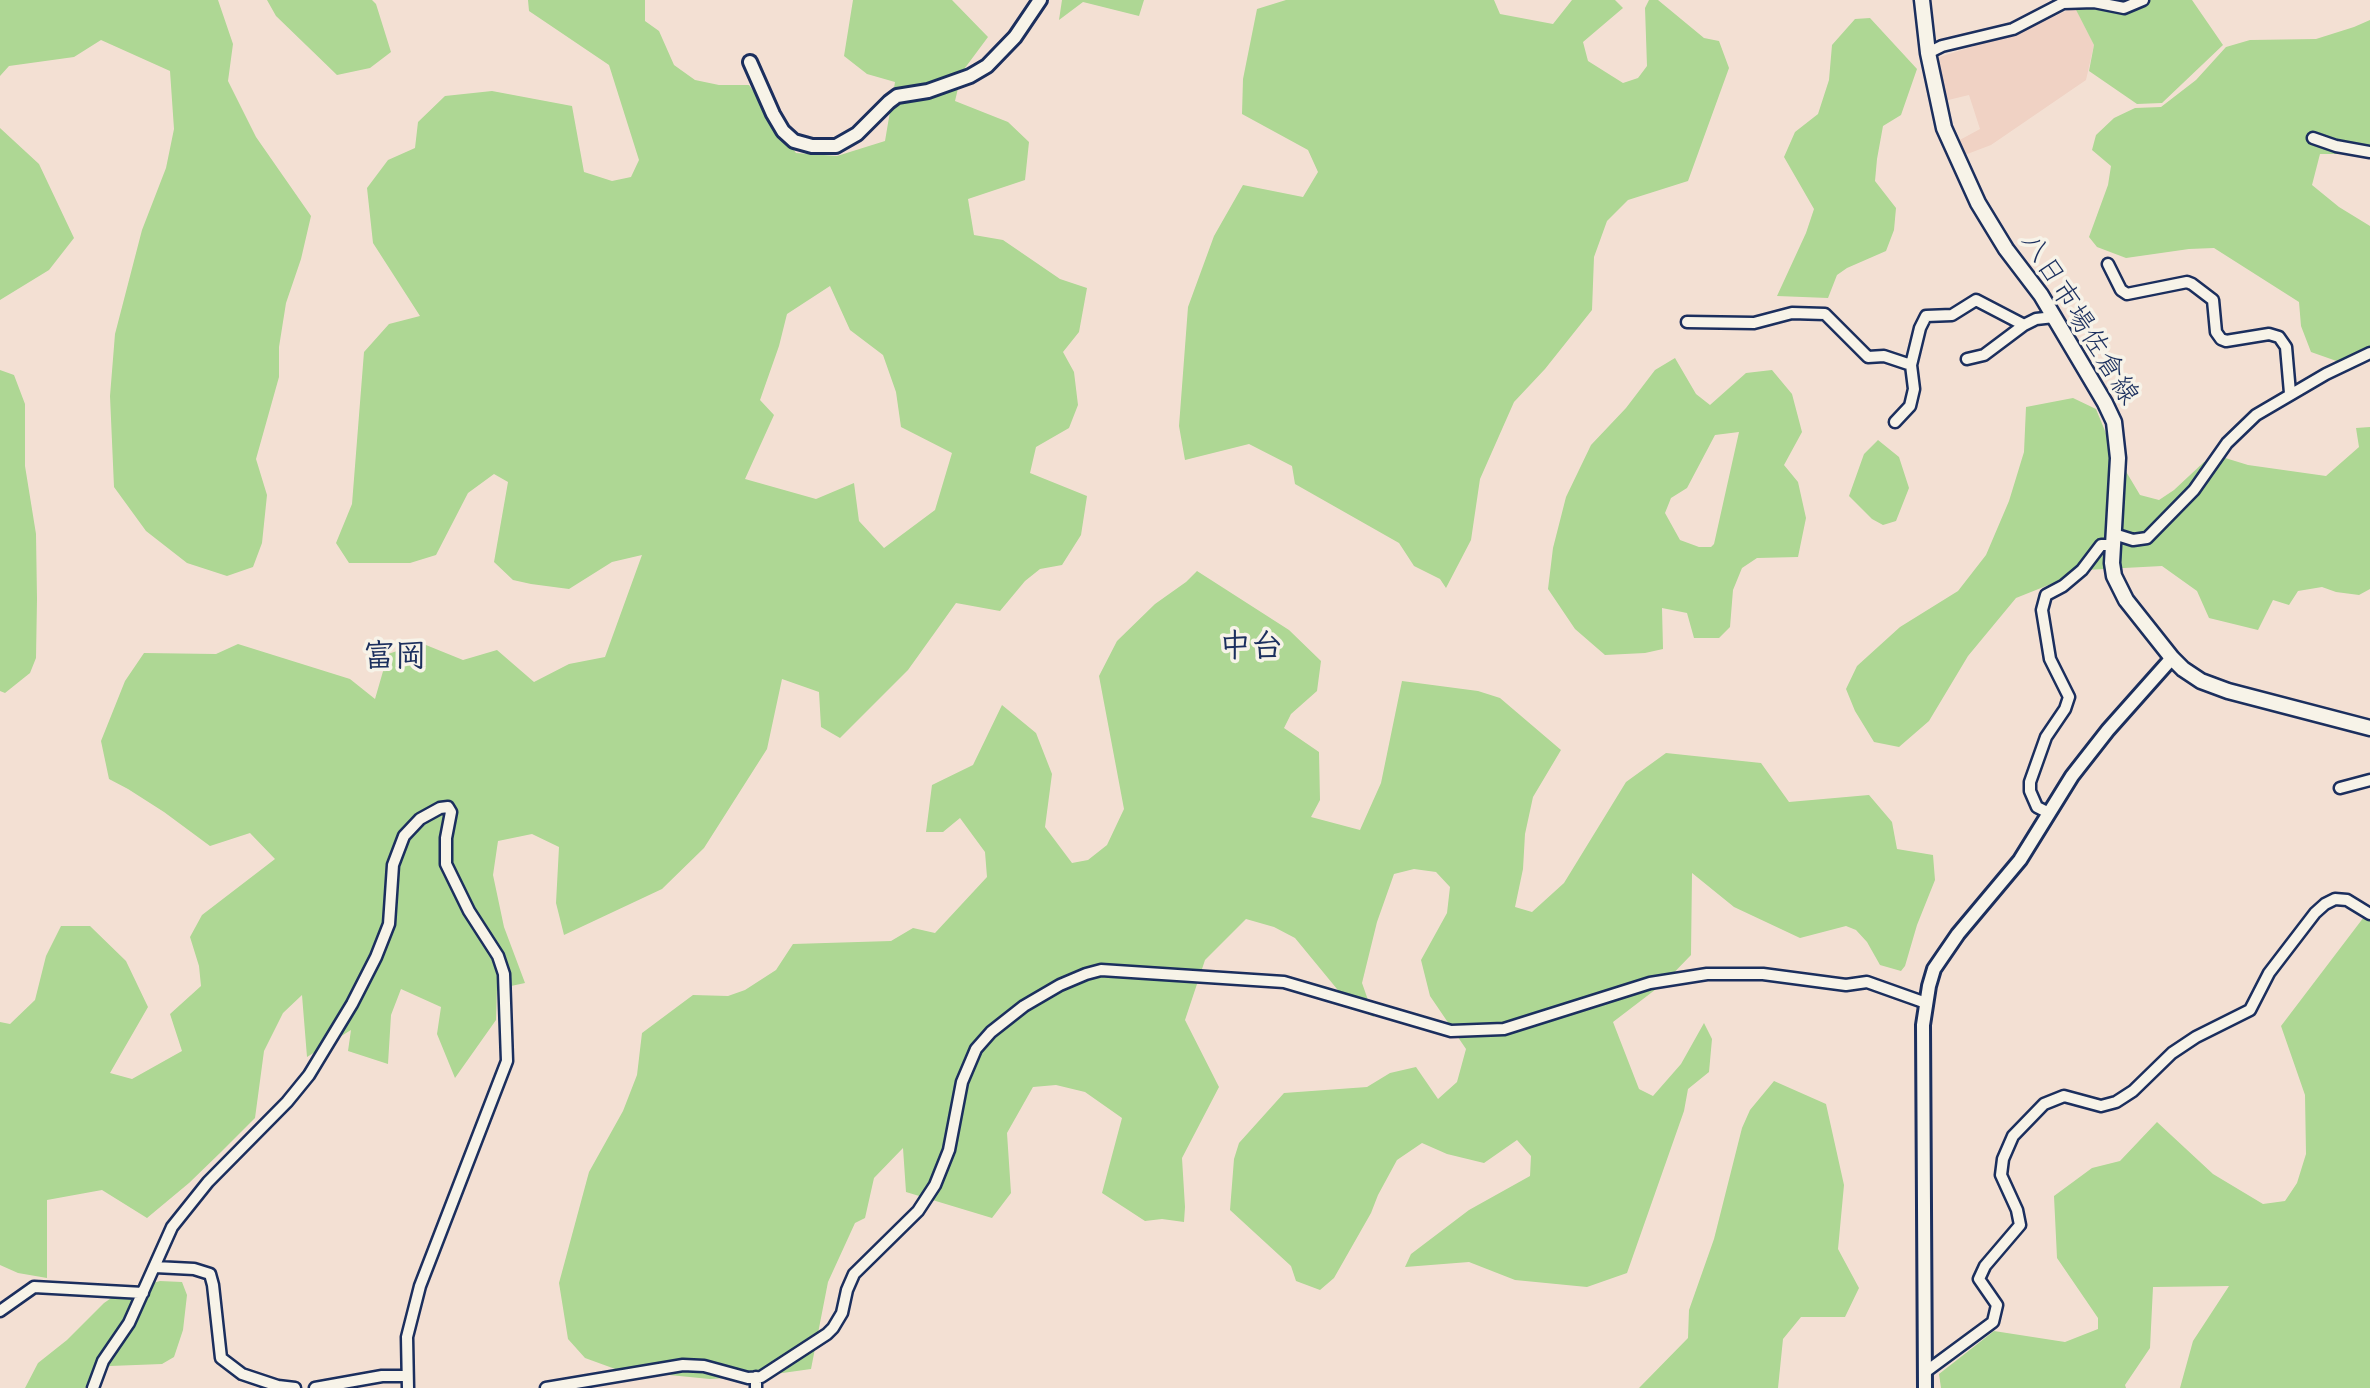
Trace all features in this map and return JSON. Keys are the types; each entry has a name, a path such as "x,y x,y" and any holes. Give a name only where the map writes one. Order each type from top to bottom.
{"main road":[{"name":"八日市場佐倉線","path":"1922,0 1928,53 1944,128 1978,203 2006,249 2041,295 2114,422 2118,458 2112,564 2119,587 2172,658 2194,677 2213,687 2370,728"}],"street":[{"path":"750,62 783,131 794,141 813,146 836,146 857,134 897,96 939,87 970,76 987,66 1015,37 1040,0"},
{"path":"1928,53 1942,46 2012,29 2063,3 2094,2 2124,8 2143,0"},
{"path":"2313,138 2336,146 2370,152"},
{"path":"2108,264 2121,290 2127,294 2188,282 2192,284 2213,300 2216,332 2221,339 2226,341 2269,334 2279,337 2286,347 2290,393"},
{"path":"1895,422 1910,406 1914,388 1911,365 1920,328 1926,316 1952,315 1976,300 2024,325"},
{"path":"1687,323 1754,323 1791,313 1825,314 1868,356 1884,356 1911,365"},
{"path":"1967,359 1984,355 2036,319 2054,317"},
{"path":"2049,813 2037,807 2029,791 2030,782 2046,737 2065,709 2069,697 2050,659 2042,610 2046,595 2063,586 2082,570 2101,545 2114,540 2140,540 2152,534 2194,490 2227,443 2256,415 2290,393 2370,353"},
{"path":"1925,1388 1923,1025 1931,978 1942,955 2020,860 2072,776 2108,730 2172,658"},
{"path":"2340,788 2370,780"},
{"path":"93,1388 103,1361 129,1323 172,1227 208,1182 287,1102 315,1065 352,1004 389,924 393,864 404,836 420,819 440,808 448,807 451,812 446,838 446,864 469,911 498,956 504,974 507,1061 420,1286 407,1337 408,1388"},
{"path":"1924,1373 1993,1322 1997,1306 1979,1279 1985,1266 2020,1225 2017,1210 2001,1175 2003,1159 2013,1136 2044,1104 2064,1096 2101,1107 2116,1102 2133,1091 2172,1053 2196,1037 2250,1010 2269,973 2325,904 2335,899 2347,900 2370,914"},
{"path":"546,1388 572,1386 683,1365 704,1366 748,1378 756,1383 833,1328 842,1313 846,1290 854,1274 918,1212 935,1185 949,1150 962,1082 976,1049 991,1032 1024,1006 1060,985 1086,974 1101,970 1284,982 1451,1031 1504,1028 1650,983 1707,974 1763,974 1846,985 1867,982 1926,1003"},
{"path":"155,1267 194,1269 210,1274 214,1285 221,1358 243,1374 278,1386 295,1388"},
{"path":"0,1311 34,1287 143,1293"},
{"path":"315,1388 374,1377 407,1376"}],"shaded area":[{"path":"2075,7 2094,45 2086,80 1991,145 1962,156 1956,142 1980,129 1969,95 1944,101 1936,58 2019,32"}],"green space":[{"path":"0,0 218,0 233,44 228,81 256,137 311,216 301,259 286,303 279,347 279,377 256,459 267,495 262,543 253,567 227,576 187,563 146,531 114,487 110,396 115,334 142,230 166,168 174,129 170,71 101,40 74,57 9,66 0,76"},
{"path":"267,0 372,0 376,4 391,52 370,68 337,75 276,16"},
{"path":"528,0 645,0 645,21 659,31 674,65 695,80 719,85 749,85 796,153 837,156 885,141 895,82 867,74 844,56 853,0 952,0 988,37 962,72 955,101 1008,122 1029,142 1025,180 968,199 974,235 1003,240 1060,279 1087,288 1079,332 1063,352 1074,372 1078,405 1069,428 1036,447 1030,473 1087,496 1081,535 1062,565 1040,569 1025,581 1000,611 956,603 908,670 840,738 821,727 819,692 782,679 767,749 704,848 662,889 564,935 556,903 559,847 532,834 498,841 493,875 504,927 525,983 497,989 496,1020 455,1078 437,1034 441,1007 401,989 391,1015 388,1064 348,1051 351,1030 307,1057 302,995 283,1013 264,1051 255,1118 220,1153 147,1218 102,1190 47,1200 47,1278 18,1273 0,1265 0,1022 10,1024 35,1000 46,956 61,926 90,926 126,961 148,1007 110,1073 132,1079 182,1051 170,1014 201,986 199,966 190,937 202,915 275,859 250,833 210,846 164,812 109,779 101,741 125,681 144,653 216,654 238,644 350,679 375,699 388,654 421,643 463,660 497,650 534,682 569,664 605,657 642,555 612,562 569,589 513,580 494,562 508,482 494,474 468,493 436,555 410,563 349,563 336,543 352,504 364,352 389,324 420,316 373,243 367,188 388,160 415,148 418,122 445,96 492,91 572,106 584,172 612,181 631,177 639,160 609,65 529,11","holes":["830,286 850,330 883,355 896,392 901,427 952,453 935,510 884,548 859,521 854,483 816,499 745,479 774,415 760,400 787,314"]},
{"path":"1062,0 1144,0 1139,16 1083,2 1059,20"},
{"path":"1286,0 1494,0 1500,14 1553,24 1572,0 1615,0 1623,8 1583,42 1588,61 1623,83 1638,78 1647,66 1645,8 1649,0 1658,0 1704,38 1719,41 1729,68 1688,181 1628,200 1607,221 1594,257 1592,310 1545,369 1514,402 1480,479 1471,540 1446,588 1440,579 1414,566 1399,543 1295,484 1292,466 1249,444 1185,460 1179,426 1188,307 1214,236 1243,185 1303,197 1318,172 1308,150 1242,114 1243,79 1257,9"},
{"path":"2071,0 2192,0 2223,45 2162,103 2137,104 2089,71 2094,45"},
{"path":"1870,18 1917,69 1901,115 1883,126 1877,159 1875,181 1896,208 1894,230 1886,251 1837,275 1828,298 1777,296 1814,209 1784,157 1795,132 1818,114 1829,80 1832,45 1855,19"},
{"path":"2370,20 2370,154 2320,154 2312,185 2339,207 2370,226 2370,352 2345,364 2311,352 2301,326 2299,302 2214,248 2126,258 2097,247 2089,237 2108,185 2111,166 2092,150 2096,135 2114,118 2135,108 2161,107 2196,80 2226,47 2250,40 2316,39"},
{"path":"0,128 39,164 74,238 49,270 0,300"},
{"path":"1675,358 1696,394 1710,405 1746,373 1772,370 1792,394 1802,432 1784,465 1798,482 1806,518 1798,557 1757,558 1742,568 1733,590 1730,627 1719,638 1694,638 1687,613 1662,608 1663,649 1645,653 1605,655 1575,629 1548,589 1553,548 1566,497 1591,445 1626,408 1655,370","holes":["1739,432 1714,544 1711,547 1699,547 1680,540 1665,513 1671,498 1687,488 1715,435"]},
{"path":"0,370 14,375 25,404 25,466 36,534 36,658 30,673 5,693 0,691"},
{"path":"2073,398 2096,409 2112,448 2140,495 2159,500 2204,462 2222,457 2248,465 2326,476 2359,447 2356,428 2370,427 2370,589 2359,595 2322,587 2298,591 2289,605 2273,600 2258,630 2209,618 2197,591 2162,566 2086,570 2016,598 1968,656 1929,721 1899,747 1874,742 1855,711 1846,689 1857,666 1900,627 1958,591 1986,555 2009,501 2024,452 2026,407"},
{"path":"1878,440 1899,457 1909,488 1896,521 1883,525 1872,519 1849,496 1864,454"},
{"path":"1197,571 1289,630 1321,661 1317,691 1291,714 1284,728 1319,752 1320,800 1311,817 1360,830 1381,783 1402,681 1478,691 1500,698 1561,750 1533,797 1515,907 1532,912 1564,883 1626,782 1666,753 1761,763 1789,802 1869,795 1892,822 1897,849 1933,855 1935,880 1917,925 1905,966 1901,971 1880,965 1867,942 1856,930 1846,926 1800,938 1734,907 1692,873 1691,955 1664,983 1613,1022 1639,1089 1653,1096 1681,1064 1704,1023 1712,1039 1709,1072 1688,1089 1684,1111 1627,1273 1587,1287 1515,1280 1469,1262 1405,1267 1411,1254 1469,1210 1530,1176 1531,1156 1517,1140 1484,1163 1447,1154 1422,1143 1397,1160 1334,1278 1320,1290 1296,1281 1291,1266 1230,1210 1234,1159 1239,1143 1284,1093 1367,1087 1390,1073 1416,1067 1438,1099 1457,1082 1466,1049 1430,996 1421,960 1447,913 1450,887 1436,872 1414,869 1394,874 1377,922 1362,983 1374,1017 1351,1006 1295,938 1274,927 1246,919 1205,960 1185,1020 1219,1087 1182,1158 1184,1222 1162,1219 1145,1221 1102,1193 1122,1118 1085,1092 1056,1085 1033,1087 1007,1133 1011,1193 992,1218 906,1192 903,1148 874,1178 865,1218 855,1223 828,1282 811,1369 710,1379 618,1370 585,1358 568,1339 559,1283 589,1172 623,1111 637,1075 642,1033 693,995 728,996 745,990 776,970 793,944 891,941 913,928 935,933 987,877 985,852 960,818 943,832 926,832 932,785 973,765 1002,705 1036,733 1052,774 1045,827 1072,863 1088,860 1107,845 1124,809 1099,676 1117,641 1155,604"},
{"path":"2370,909 2370,1388 2180,1388 2193,1341 2229,1286 2153,1287 2150,1348 2125,1385 2126,1388 1941,1388 1939,1374 1994,1331 2065,1342 2098,1329 2098,1318 2057,1258 2054,1196 2092,1168 2120,1161 2157,1122 2213,1174 2263,1204 2285,1201 2297,1183 2306,1154 2305,1095 2281,1026"},
{"path":"1774,1081 1826,1104 1844,1185 1838,1249 1859,1288 1845,1317 1801,1317 1783,1339 1778,1388 1639,1388 1688,1338 1689,1310 1714,1239 1742,1128 1750,1110"},
{"path":"160,1281 182,1282 187,1295 183,1330 174,1357 162,1364 110,1366 93,1376 85,1388 25,1388 38,1363 67,1340 104,1303 120,1292"}],"district":[{"name":"中台","path":"1251,649"},
{"name":"富岡","path":"395,659"}]}
